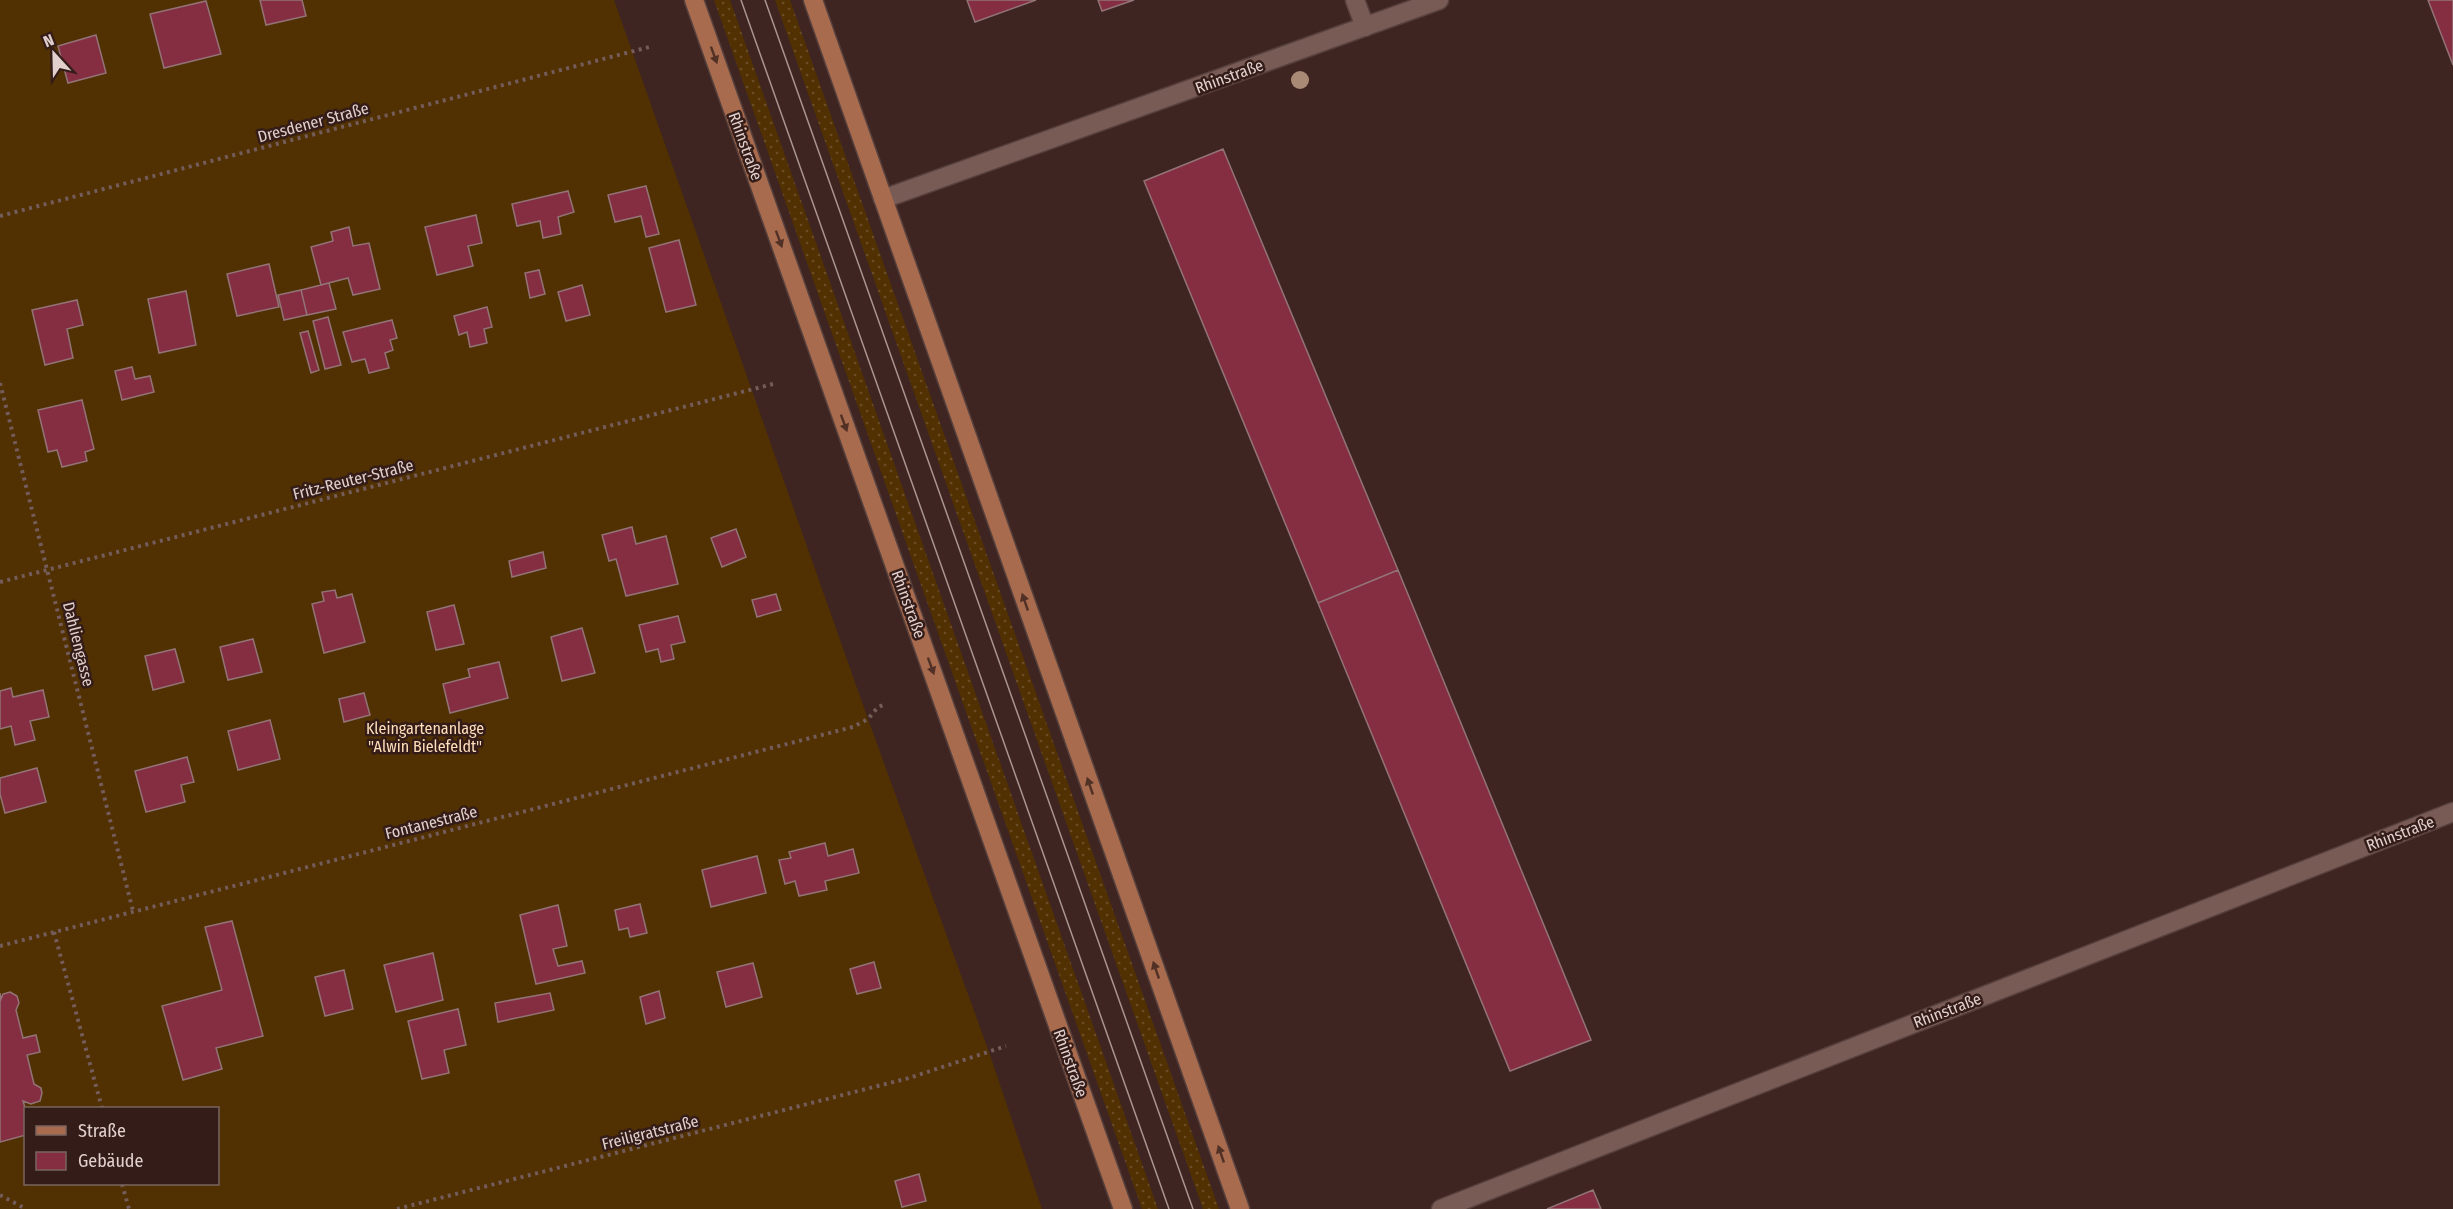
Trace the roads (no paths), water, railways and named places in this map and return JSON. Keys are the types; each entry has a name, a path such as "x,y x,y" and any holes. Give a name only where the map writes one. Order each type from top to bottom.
{"main road":[{"name":"Rhinstraße","path":"694,0 1123,1209"},
{"path":"813,0 1240,1209"}],"street":[{"path":"1355,0 1365,27"},
{"name":"Rhinstraße","path":"883,199 1439,0"},
{"name":"Rhinstraße","path":"1441,1209 2453,812"}],"tram line":[{"path":"741,0 1169,1209"},
{"path":"765,0 1193,1209"}],"park label":[{"name":"Kleingartenanlage \"Alwin Bielefeldt\"","path":"425,737"}]}
